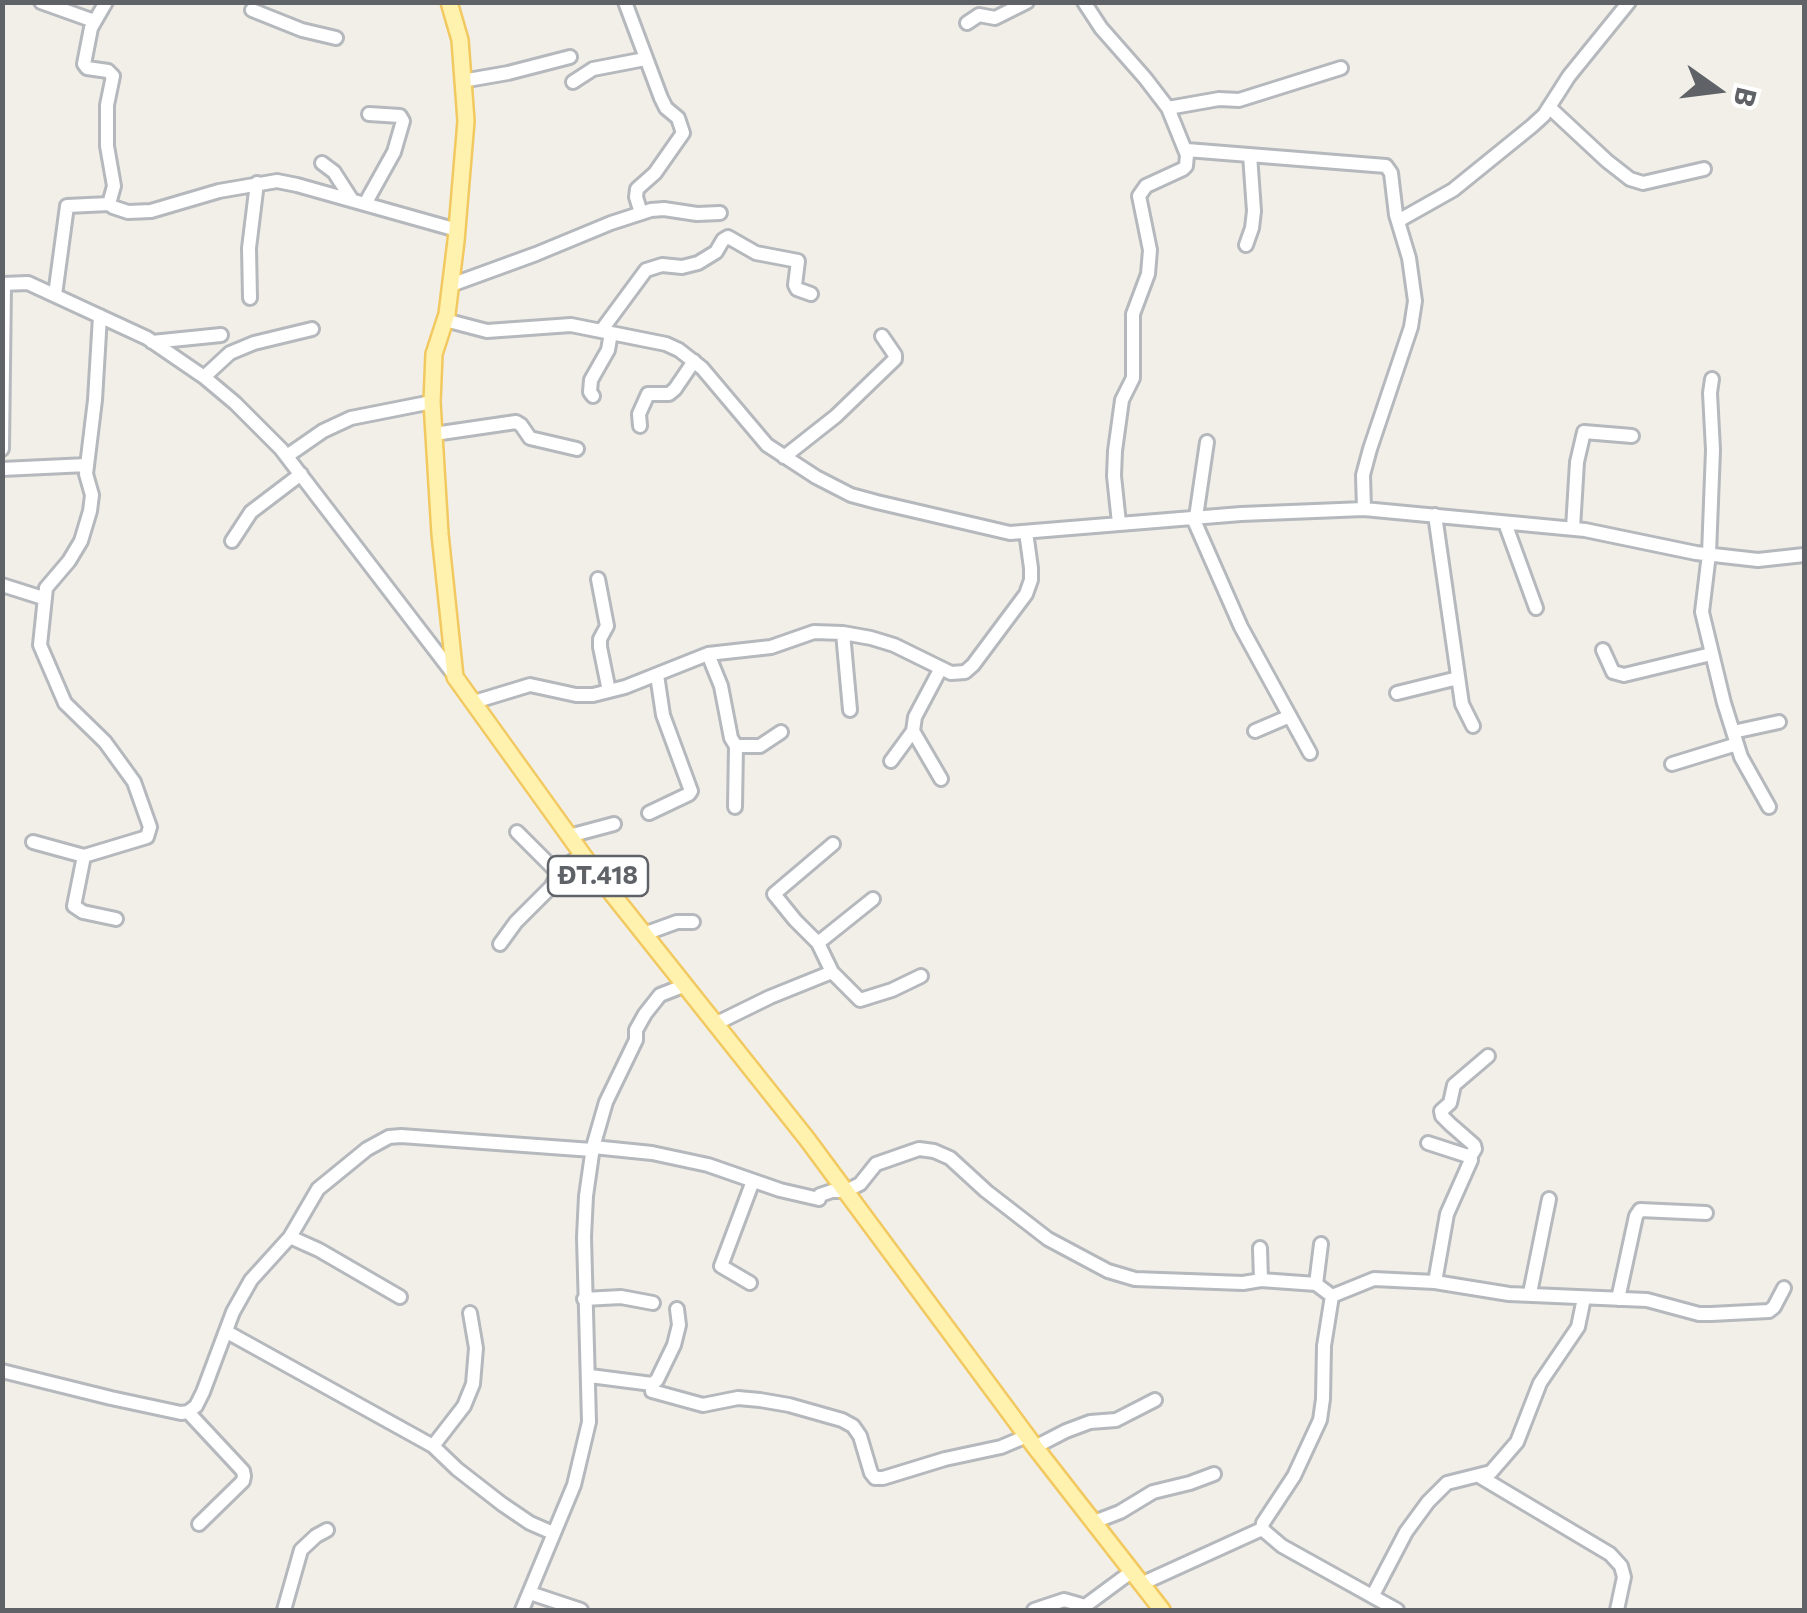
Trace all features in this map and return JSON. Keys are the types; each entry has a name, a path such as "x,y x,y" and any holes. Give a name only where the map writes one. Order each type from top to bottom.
{"main road":[{"path":"449,2 460,40 466,121 457,230 445,320 434,354 432,402 440,534 455,677"},
{"name":"ĐT.418","path":"455,677 582,855 846,1191 1031,1442 1162,1610"}],"street":[{"path":"41,2 94,21"},
{"path":"106,2 94,21 84,64 113,76 106,105 107,146 114,186 110,204"},
{"path":"625,2 660,98 678,118 683,133 655,173 638,189 641,213"},
{"path":"967,23 979,15 996,18 1027,2"},
{"path":"1084,2 1168,108 1187,150 1183,170 1154,182 1139,196 1150,250 1148,274 1133,314 1133,378 1120,411 1114,476 1120,523"},
{"path":"1398,220 1454,190 1532,126 1629,2"},
{"path":"252,10 302,30 336,38"},
{"path":"462,80 570,57"},
{"path":"573,82 593,70 645,58"},
{"path":"1168,108 1219,99 1240,100 1341,68"},
{"path":"1549,107 1630,179 1644,183 1704,169"},
{"path":"358,202 394,152 404,121 400,116 369,114"},
{"path":"1187,150 1386,166 1391,173 1415,301 1411,327 1370,449 1364,475 1364,509"},
{"path":"1246,245 1254,210 1250,155"},
{"path":"322,163 358,202"},
{"path":"55,296 67,206 110,204 128,212 151,211 218,191 277,181 457,230"},
{"path":"250,298 249,248 257,183"},
{"path":"450,285 641,213 664,209 720,213"},
{"path":"593,396 592,380 608,350 606,332 646,270 698,263 716,252 728,237 756,253 798,262 795,285 811,294"},
{"path":"87,464 3,460 3,284 28,282 152,342 235,403 287,456 455,677"},
{"path":"33,842 84,856 147,838 150,827 134,782 105,742 65,703 40,645 46,588 69,562 90,510 92,495 86,474 100,316"},
{"path":"445,320 486,331 555,325 666,344 694,361 768,445 816,477 851,494 1010,533 1364,509 1574,528 1758,560 1804,555"},
{"path":"204,377 230,353 312,329"},
{"path":"152,342 222,335"},
{"path":"784,457 836,416 895,360 882,336"},
{"path":"640,426 648,394 669,394 694,361"},
{"path":"1712,380 1709,554 1702,612 1741,757 1768,807"},
{"path":"287,456 323,431 351,418 432,402"},
{"path":"434,434 516,422 530,438 577,450"},
{"path":"1574,528 1577,462 1584,432 1632,436"},
{"path":"1207,442 1194,518 1241,627 1310,753"},
{"path":"232,541 252,512 301,474"},
{"path":"1434,516 1462,704 1473,726"},
{"path":"1506,523 1536,608"},
{"path":"474,702 524,685 587,696 657,675 708,654 771,647 814,632 871,638 951,672 965,672 1021,601 1031,580 1026,532"},
{"path":"598,579 606,626 600,647 609,691"},
{"path":"2,585 43,598"},
{"path":"843,633 850,710"},
{"path":"1603,650 1613,672 1624,675 1712,654"},
{"path":"708,654 736,746 734,807"},
{"path":"891,761 914,730 915,718 940,668"},
{"path":"648,813 689,794 690,790 663,715 657,675"},
{"path":"1397,693 1458,678"},
{"path":"1254,730 1290,716"},
{"path":"1672,764 1780,722"},
{"path":"914,730 941,779"},
{"path":"736,746 760,746 782,732"},
{"path":"568,836 614,824"},
{"path":"517,832 558,873"},
{"path":"833,844 774,894 818,943 832,972 860,1000 921,976"},
{"path":"500,944 558,873 582,855"},
{"path":"84,856 74,906 82,912 116,919"},
{"path":"818,943 873,899"},
{"path":"644,934 676,922 693,922"},
{"path":"715,1024 832,972"},
{"path":"522,1610 574,1485 588,1431 585,1217 592,1148 606,1102 636,1040 640,1023 660,996 683,986"},
{"path":"1434,1282 1447,1214 1475,1149 1441,1111 1450,1102 1454,1085 1488,1056"},
{"path":"2,1371 188,1412 203,1392 233,1312 251,1280 290,1238 318,1188 389,1137 652,1153 708,1165 819,1200 832,1191 846,1191 860,1184 876,1164 919,1149 934,1151 950,1158 1048,1239 1108,1272 1135,1279 1316,1284 1332,1296"},
{"path":"1428,1143 1470,1157"},
{"path":"750,1283 721,1266 753,1181"},
{"path":"1530,1293 1549,1199"},
{"path":"1618,1299 1640,1210 1706,1213"},
{"path":"290,1238 319,1250 400,1297"},
{"path":"1316,1284 1321,1244"},
{"path":"1260,1248 1261,1280"},
{"path":"1332,1296 1374,1279 1434,1282 1510,1294 1646,1300 1699,1314 1768,1311 1784,1288"},
{"path":"1262,1529 1294,1476 1320,1420 1324,1346 1332,1296"},
{"path":"584,1299 620,1297 653,1303"},
{"path":"1377,1603 1406,1532 1428,1502 1448,1483 1491,1472 1517,1442 1540,1384 1578,1328 1584,1298"},
{"path":"590,1376 652,1384 674,1345 678,1308"},
{"path":"434,1446 464,1406 474,1384 476,1348 470,1313"},
{"path":"227,1332 434,1446 502,1504 530,1524 553,1534"},
{"path":"652,1384 652,1390 704,1405 738,1398 760,1400 842,1420 854,1426 860,1436 875,1478 1031,1442 1090,1422 1116,1420 1155,1400"},
{"path":"188,1412 243,1470 244,1476 199,1524"},
{"path":"1094,1522 1153,1492 1214,1474"},
{"path":"1479,1476 1610,1554 1624,1576 1618,1610"},
{"path":"1034,1610 1064,1600 1085,1606 1136,1578 1262,1529"},
{"path":"1262,1529 1282,1546 1377,1603 1398,1610"},
{"path":"284,1610 300,1550 327,1530"},
{"path":"530,1593 581,1610"}]}
